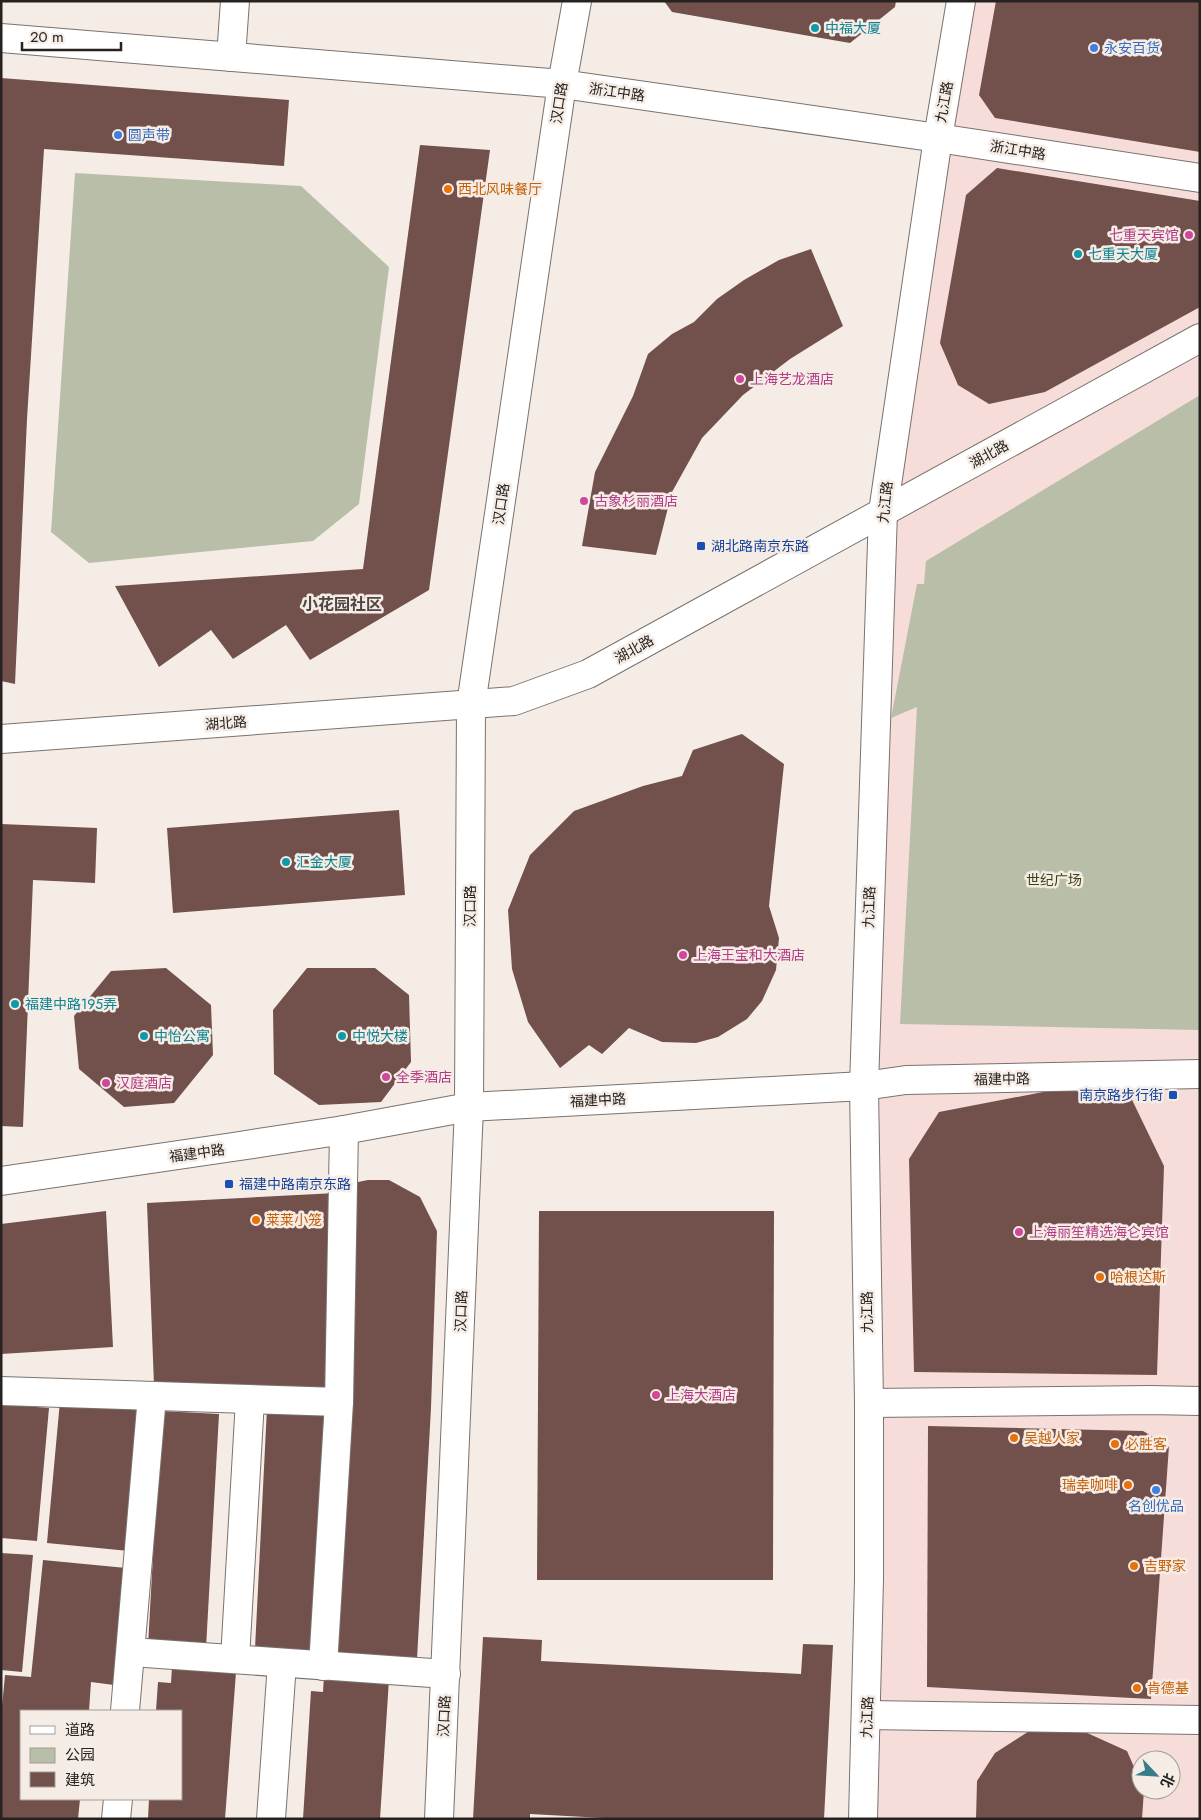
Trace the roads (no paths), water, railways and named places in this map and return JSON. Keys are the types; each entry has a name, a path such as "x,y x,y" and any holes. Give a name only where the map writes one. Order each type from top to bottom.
{"street":[{"path":"231,57 236,1"},
{"name":"汉口路","path":"439,1819 469,1107 471,705 562,84 577,1"},
{"name":"九江路","path":"863,1819 869,1579 869,1403 864,1086 883,512 938,138 961,1"},
{"name":"浙江中路","path":"1,38 562,84 1200,178"},
{"name":"湖北路","path":"1,739 514,701 588,674 1200,338"},
{"name":"福建中路","path":"1,1180 234,1148 469,1107 864,1086 906,1080 1200,1074"},
{"path":"323,1666 339,1402 344,1130"},
{"path":"1,1392 339,1402"},
{"path":"126,1710 152,1396"},
{"path":"236,1659 250,1400"},
{"path":"869,1403 1200,1401"},
{"path":"131,1652 446,1674"},
{"path":"271,1819 282,1662"},
{"path":"867,1715 1200,1720"},
{"path":"116,1819 118,1800"}],"place":[{"name":"中福大厦","path":"815,28"},
{"name":"永安百货","path":"1094,48"},
{"name":"圆声带","path":"118,135"},
{"name":"西北风味餐厅","path":"448,189"},
{"name":"七重天宾馆","path":"1189,235"},
{"name":"七重天大厦","path":"1078,254"},
{"name":"上海艺龙酒店","path":"740,379"},
{"name":"古象杉丽酒店","path":"584,501"},
{"name":"湖北路南京东路","path":"701,546"},
{"name":"汇金大厦","path":"286,862"},
{"name":"上海王宝和大酒店","path":"683,955"},
{"name":"福建中路195弄","path":"15,1004"},
{"name":"中怡公寓","path":"144,1036"},
{"name":"中悦大楼","path":"342,1036"},
{"name":"全季酒店","path":"386,1077"},
{"name":"汉庭酒店","path":"106,1083"},
{"name":"南京路步行街","path":"1173,1095"},
{"name":"福建中路南京东路","path":"229,1184"},
{"name":"莱莱小笼","path":"256,1220"},
{"name":"上海丽笙精选海仑宾馆","path":"1019,1232"},
{"name":"哈根达斯","path":"1100,1277"},
{"name":"上海大酒店","path":"656,1395"},
{"name":"吴越人家","path":"1014,1438"},
{"name":"必胜客","path":"1115,1444"},
{"name":"瑞幸咖啡","path":"1128,1485"},
{"name":"名创优品","path":"1156,1490"},
{"name":"吉野家","path":"1134,1566"},
{"name":"肯德基","path":"1137,1688"}],"district":[{"name":"小花园社区","path":"342,604"}],"park label":[{"name":"世纪广场","path":"1054,880"}]}
